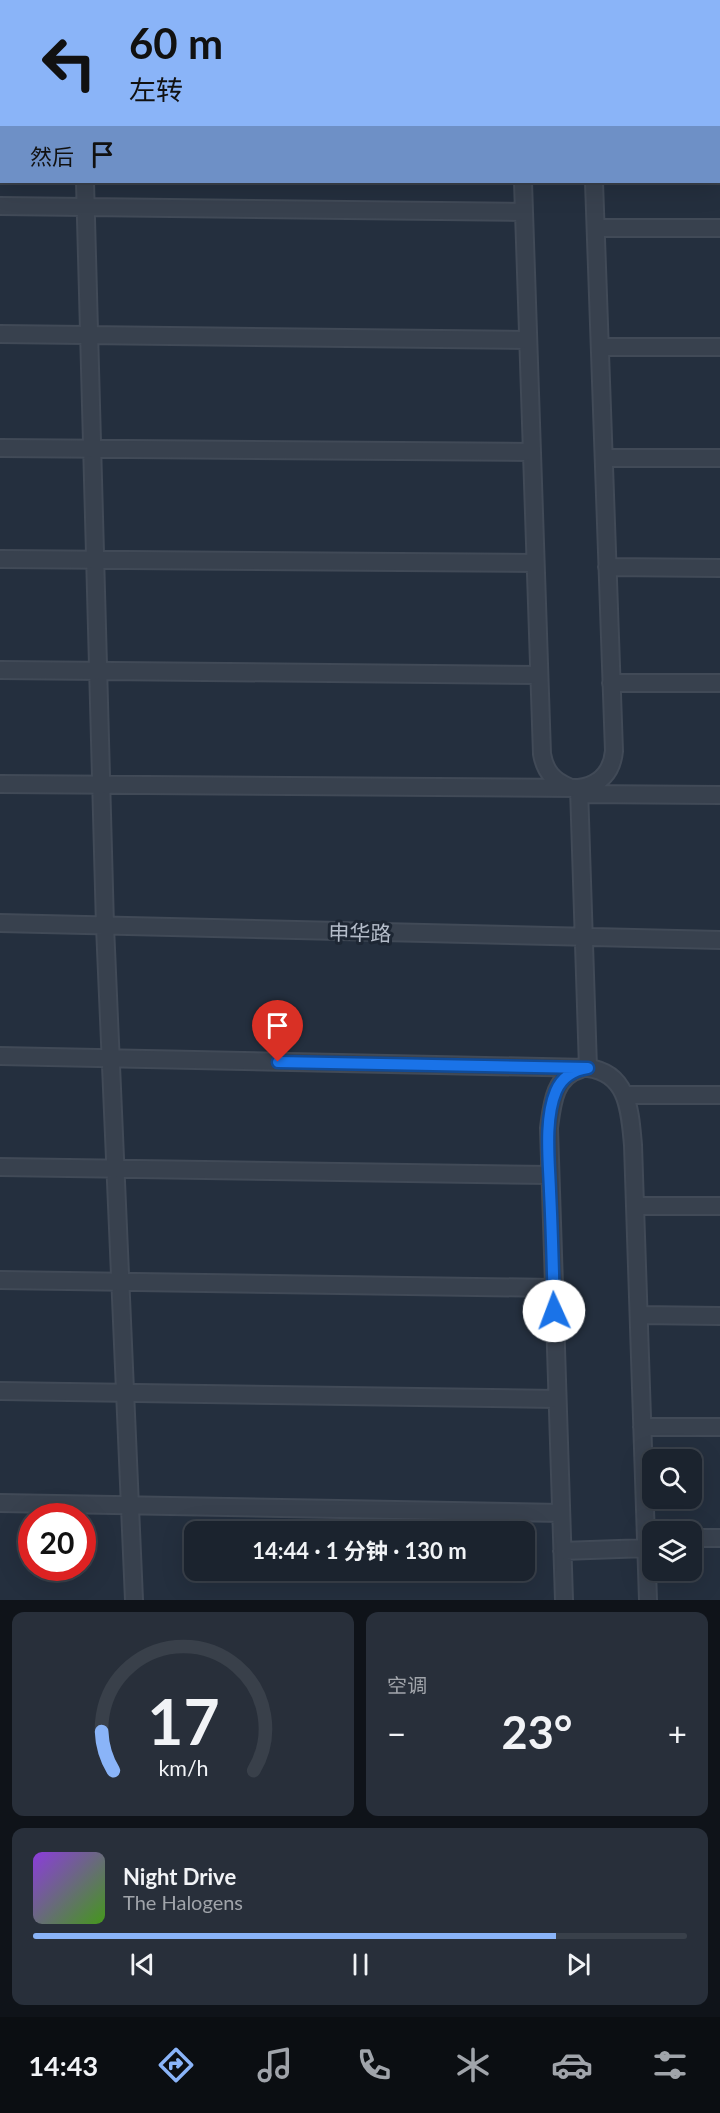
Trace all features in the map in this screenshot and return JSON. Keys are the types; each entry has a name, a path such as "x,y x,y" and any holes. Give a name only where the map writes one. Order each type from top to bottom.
{"lane":[{"path":"85,183 105,926 134,1600"},
{"path":"523,183 543,763 547,772 574,792"},
{"path":"574,792 597,783 604,777 613,761 594,183"},
{"path":"0,206 524,212"},
{"path":"596,228 720,228"},
{"path":"0,334 528,340"},
{"path":"600,347 720,347"},
{"path":"0,448 532,452"},
{"path":"604,458 720,458"},
{"path":"0,559 535,564"},
{"path":"607,567 720,568"},
{"path":"0,670 539,675"},
{"path":"611,683 720,683"},
{"path":"0,784 720,795"},
{"path":"574,792 584,937 588,1068"},
{"name":"申华路","path":"0,923 720,940"},
{"path":"0,1056 588,1068 604,1072 612,1077 619,1083 624,1095 629,1112 633,1145 642,1427 648,1521"},
{"path":"564,1600 549,1128 555,1094 562,1081 577,1070 588,1068"},
{"path":"624,1095 720,1095"},
{"path":"0,1167 550,1175"},
{"path":"635,1206 720,1206"},
{"path":"0,1280 553,1288"},
{"path":"639,1315 720,1316"},
{"path":"0,1391 557,1400"},
{"path":"642,1427 720,1427"},
{"path":"0,1503 561,1513"},
{"path":"702,1538 720,1539"},
{"path":"562,1551 642,1542"},
{"path":"648,1581 648,1600"}],"route":[{"path":"278,1062 588,1068 577,1070 562,1081 555,1094 551,1111 549,1148 554,1311"}]}
